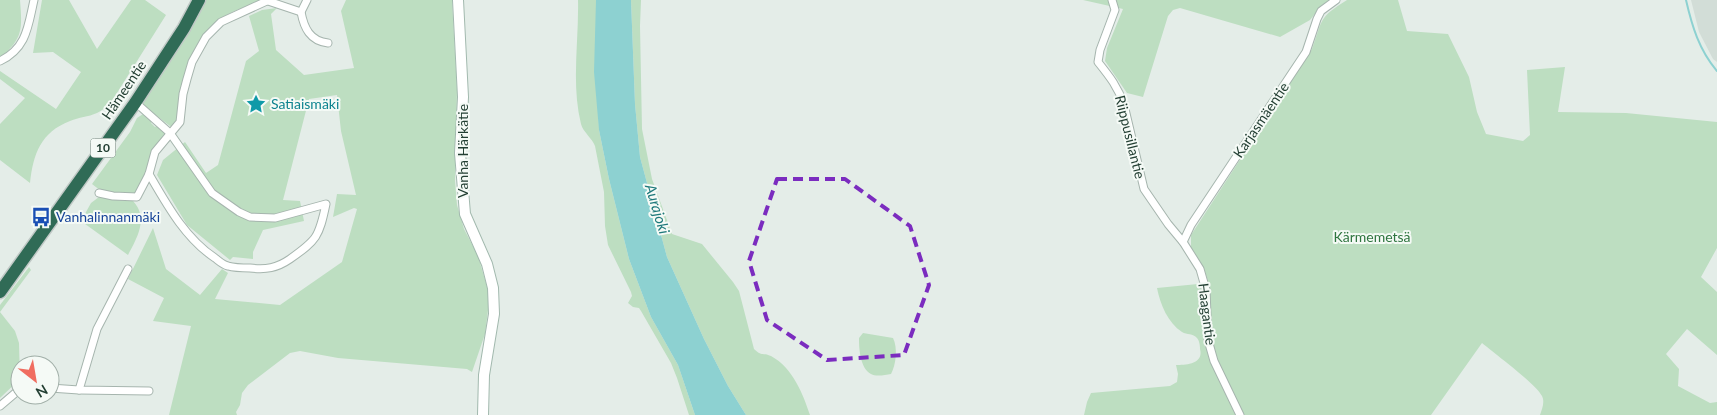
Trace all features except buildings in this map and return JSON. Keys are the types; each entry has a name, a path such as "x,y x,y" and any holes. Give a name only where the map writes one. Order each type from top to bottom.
{"highway":[{"name":"Hämeentie","path":"0,292 135,102 184,28 199,0"}],"street":[{"path":"0,61 13,54 21,45 27,34 34,0"},
{"path":"306,0 301,12 306,27 314,39 328,43"},
{"name":"Vanha Härkätie","path":"458,0 463,98 460,153 464,214 487,264 493,288 494,314 484,375 483,415"},
{"name":"Riippusillantie","path":"1112,0 1115,10 1100,50 1098,62 1114,82 1124,105 1144,189 1183,242"},
{"name":"Karjasmäentie","path":"1183,242 1191,225 1306,52 1317,19 1325,8 1336,0"},
{"path":"99,193 113,196 137,197 149,174 155,152 180,122 183,94 192,62 206,37 221,22 268,1 301,12"},
{"path":"135,102 170,133 212,193 239,212 250,217 275,218 326,204 319,230 310,245 280,266 263,270 226,266 206,252 190,235 175,217 149,174"},
{"name":"Haagantie","path":"1183,242 1200,269 1206,290 1208,340 1214,361 1240,415"},
{"path":"78,390 96,329 128,269"},
{"path":"60,389 149,390"},
{"path":"0,406 10,398"}],"highlighted area":[{"path":"777,179 845,179 910,226 929,285 904,355 827,360 767,320 749,261"}],"shaded area":[{"path":"1691,0 1717,0 1717,62 1713,59 1699,32"}],"green space":[{"path":"0,0 20,0 21,25 14,44 0,58"},
{"path":"42,0 69,0 97,49 131,0 145,0 166,15 110,104 97,113 60,126 45,138 33,163 30,183 0,160 0,124 25,98 0,79 0,71 56,109 81,72 53,52 33,53"},
{"path":"206,0 263,0 225,16 212,25 205,33 194,51 186,72 179,96 176,122 174,126 170,126 144,106 142,101"},
{"path":"346,0 452,0 457,90 455,181 457,205 464,229 478,256 488,290 485,334 472,372 467,369 338,358 300,351 290,353 248,385 242,393 240,405 236,412 237,415 169,415 191,326 153,321 164,298 128,279 153,228 166,269 200,295 222,269 228,273 215,299 280,305 342,262 357,209 354,208 333,217 337,194 356,195 341,131 337,95 309,99 283,200 300,201 304,221 263,230 253,252 253,259 233,257 230,260 187,225 157,175 163,160 185,142 206,173 218,165 246,61 259,51 249,16 262,10 277,8 271,14 276,50 304,75 354,68 341,11"},
{"path":"578,0 596,0 599,130 629,259 651,317 678,365 695,415 689,415 671,363 641,311 639,308 633,307 628,303 632,296 631,292 608,245 605,226 604,192 595,146 582,127 576,93"},
{"path":"631,0 641,0 642,129 652,179 672,234 702,244 733,282 739,291 754,349 779,361 791,374 810,415 746,415 728,386 704,339 667,257 640,157 635,104"},
{"path":"1083,0 1330,0 1322,5 1310,20 1280,37 1180,8 1173,10 1168,16 1143,97 1127,93 1105,61 1107,48 1123,9"},
{"name":"Kärmemetsä","path":"1347,0 1398,0 1407,31 1448,34 1469,77 1477,112 1486,134 1523,141 1530,135 1527,70 1565,67 1558,112 1626,113 1717,122 1717,248 1701,277 1717,292 1717,355 1687,329 1666,354 1679,369 1678,386 1710,403 1717,402 1717,415 1540,415 1543,401 1538,390 1482,343 1431,415 1084,415 1091,393 1170,386 1177,382 1176,365 1193,363 1199,358 1201,354 1198,339 1194,335 1182,332 1173,324 1163,307 1157,288 1198,284 1208,281 1204,269 1191,247 1191,235 1312,49 1323,20 1331,11"},
{"path":"143,114 148,114 152,121 151,123 155,127 158,125 165,133 151,153 148,173 132,195 101,191 92,184 130,132 137,118"},
{"path":"99,197 133,201 138,208 141,221 140,228 128,255 81,221 91,203"},
{"path":"29,267 31,270 0,312 0,305"},
{"path":"0,312 15,331 19,343 19,355 10,355 10,388 0,398"},
{"path":"863,333 893,338 896,356 891,374 873,375 864,367 859,342 859,338"}],"water":[{"path":"596,0 631,0 635,104 640,157 667,257 704,339 728,386 746,415 695,415 678,365 651,317 629,259 599,130 594,72"}],"waterway":[{"path":"1686,0 1697,37 1705,55 1717,71"}],"place":[{"name":"Satiaismäki","path":"256,104"},
{"name":"Vanhalinnanmäki","path":"41,217"}],"water label":[{"name":"Aurajoki","path":"657,209"}]}
